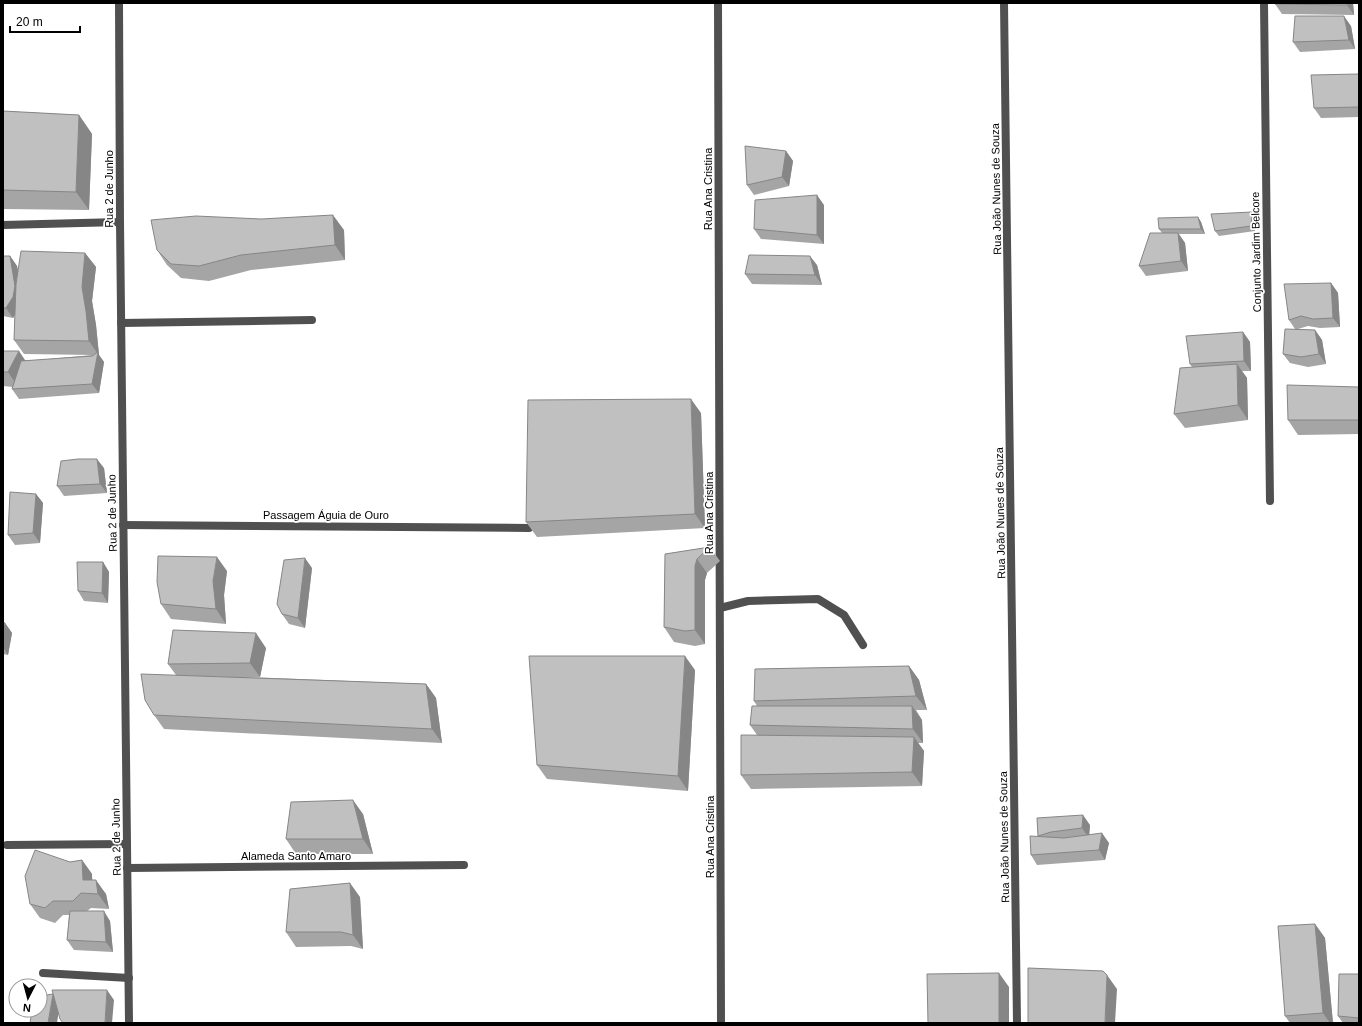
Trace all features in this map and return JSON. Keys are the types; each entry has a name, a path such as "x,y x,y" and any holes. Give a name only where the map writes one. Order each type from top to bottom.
{"street":[{"name":"Rua 2 de Junho","path":"119,3 129,1023"},
{"name":"Rua Ana Cristina","path":"718,3 721,1023"},
{"name":"Rua João Nunes de Souza","path":"1004,3 1017,1023"},
{"name":"Conjunto Jardim Belcore","path":"1264,3 1270,501"},
{"path":"3,225 120,222"},
{"path":"121,323 312,320"},
{"name":"Passagem Águia de Ouro","path":"123,525 529,528"},
{"path":"720,608 748,601 818,598 844,615 863,645"},
{"path":"7,846 127,844"},
{"name":"Alameda Santo Amaro","path":"127,868 464,865"},
{"path":"43,973 129,978"}],"building":[{"path":"1347,3 1347,5 1275,4"},
{"path":"1295,16 1344,16 1349,40 1293,42"},
{"path":"1359,74 1359,107 1314,108 1311,75"},
{"path":"3,111 79,115 76,192 3,190"},
{"path":"745,146 786,151 782,177 747,185"},
{"path":"817,195 817,235 754,229 755,200"},
{"path":"1252,212 1251,226 1215,231 1211,214"},
{"path":"333,215 335,245 241,255 199,266 171,264 157,250 151,220 196,216 261,219"},
{"path":"1198,217 1201,229 1159,229 1158,218"},
{"path":"1150,233 1178,233 1181,261 1139,266"},
{"path":"21,251 85,253 82,287 89,341 14,340 16,284"},
{"path":"749,255 810,256 815,275 745,274"},
{"path":"3,256 10,256 15,286 13,297 6,308 3,308"},
{"path":"1331,283 1333,318 1313,319 1301,316 1289,320 1284,284"},
{"path":"1285,329 1315,330 1319,354 1301,357 1283,354"},
{"path":"1243,332 1244,361 1190,364 1186,336"},
{"path":"3,351 19,351 8,372 3,372"},
{"path":"98,352 92,384 12,389 21,361 92,356"},
{"path":"1237,364 1238,405 1174,414 1180,368"},
{"path":"1287,385 1359,387 1359,420 1288,420"},
{"path":"691,399 695,514 526,522 528,400"},
{"path":"97,459 100,484 57,486 61,461"},
{"path":"10,492 36,494 33,533 8,535"},
{"path":"710,547 697,559 695,566 695,630 685,631 664,627 665,554"},
{"path":"158,556 217,557 213,581 216,609 161,604 157,582"},
{"path":"305,558 298,618 282,614 277,604 284,560"},
{"path":"77,562 103,562 102,593 78,591"},
{"path":"3,622 5,623 3,635"},
{"path":"173,630 256,633 250,663 168,664"},
{"path":"529,656 685,656 678,776 537,765"},
{"path":"909,666 916,696 754,701 755,669"},
{"path":"141,674 426,684 432,729 154,715 145,700"},
{"path":"752,706 912,706 913,729 750,725"},
{"path":"741,735 914,737 912,772 741,775"},
{"path":"353,800 363,839 286,839 291,802"},
{"path":"1083,815 1082,828 1051,832 1038,836 1037,818"},
{"path":"1102,833 1099,850 1031,855 1030,836 1064,838"},
{"path":"35,850 70,862 82,860 83,880 96,880 98,894 81,893 73,901 53,901 45,908 30,904 25,876"},
{"path":"350,883 353,935 341,932 286,932 290,889"},
{"path":"70,911 104,911 106,942 67,940"},
{"path":"1315,924 1323,1013 1285,1016 1278,926"},
{"path":"1028,968 1103,971 1107,975 1105,1023 1028,1023"},
{"path":"999,973 999,1023 928,1023 927,974"},
{"path":"1339,974 1359,974 1359,1018 1338,1016"},
{"path":"52,990 107,990 105,1023 63,1023 60,1019"},
{"path":"53,994 48,1023 30,1023 31,1018 48,1018 48,995"}]}
